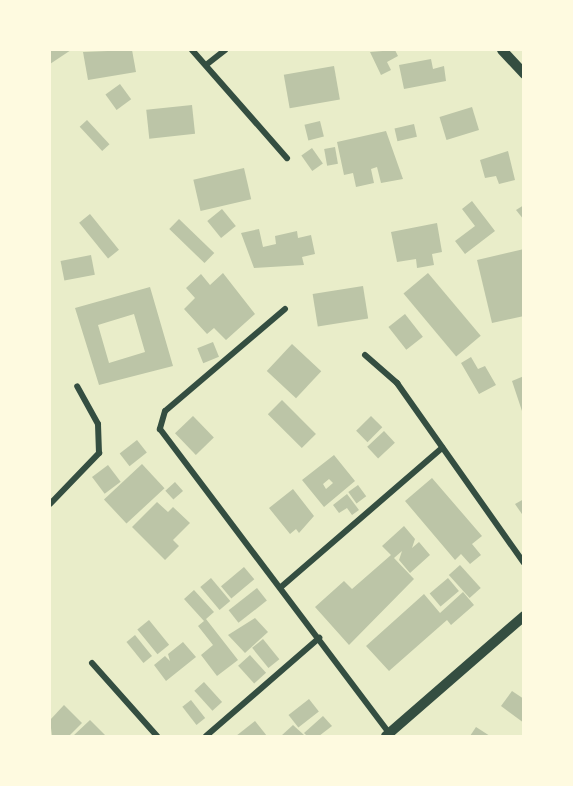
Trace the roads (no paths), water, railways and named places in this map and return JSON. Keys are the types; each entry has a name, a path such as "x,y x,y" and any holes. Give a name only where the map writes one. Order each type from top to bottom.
{"street":[{"path":"192,50 287,158"},
{"path":"206,65 225,50"},
{"path":"502,50 524,74"},
{"path":"285,309 195,382 160,422 164,439 281,587 387,735 524,616"},
{"path":"365,355 397,383 524,563"},
{"path":"50,504 99,453 98,424 77,386"},
{"path":"281,587 442,448"},
{"path":"206,736 319,638"},
{"path":"92,663 157,736"}]}
